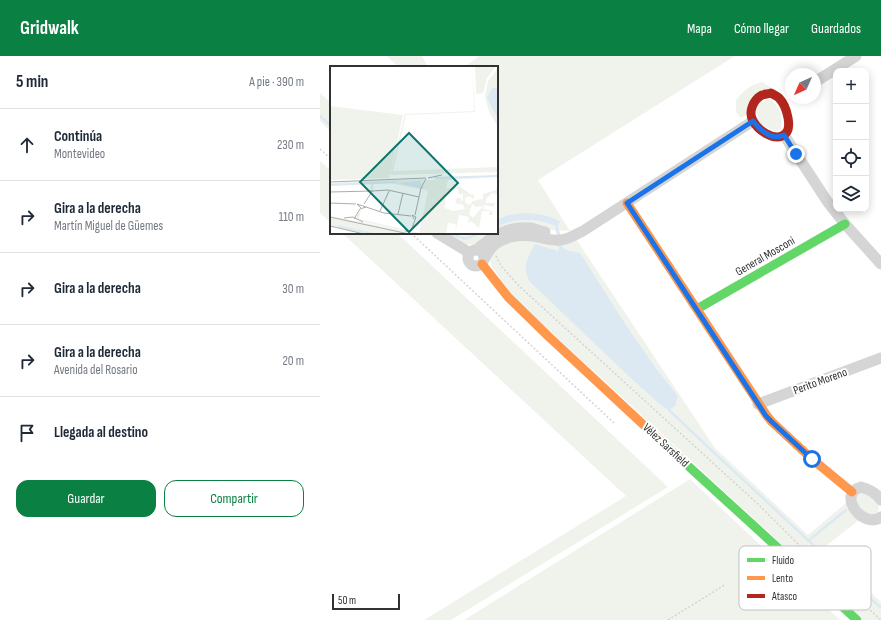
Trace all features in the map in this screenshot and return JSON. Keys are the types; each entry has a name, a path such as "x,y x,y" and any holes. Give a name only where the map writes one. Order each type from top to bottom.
{"street":[{"path":"821,78 856,56"},
{"path":"785,98 771,94 764,94 758,97 753,102 750,113 753,121 765,133 779,137 784,135 788,129 787,104"},
{"path":"498,234 503,231 521,228 531,228 550,233 573,235 583,231 753,121"},
{"path":"784,135 827,201 845,224 881,264"},
{"path":"627,203 758,404 772,422 812,459 852,492"},
{"name":"General Mosconi","path":"697,309 845,224"},
{"name":"Vélez Sarsfield","path":"438,234 466,250 480,255 508,297 548,336 776,546"},
{"path":"480,255 490,238 497,234"},
{"name":"Perito Moreno","path":"758,404 881,358"},
{"path":"879,494 861,487 852,492 851,500 853,507 863,517 868,519 878,519 881,517"},
{"name":"Vélez Sarsfield","path":"846,610 857,620"}],"path":[{"path":"320,149 330,158"},
{"path":"411,234 614,423"},
{"path":"480,255 496,257 506,273 759,505 800,546"},
{"path":"668,620 726,584"},
{"path":"870,610 881,620"}],"shaded area":[{"path":"387,56 422,56 427,66 397,66"},
{"path":"479,56 735,56 538,180 570,231 550,230 498,232 498,66 465,66"},
{"path":"762,82 772,88 746,115 741,118 736,112 736,100 747,89"},
{"path":"320,93 330,102 330,131 320,121"},
{"path":"770,99 777,106 781,115 781,129 776,132 760,124 756,109 758,103"},
{"path":"320,161 330,170 330,222 320,213"},
{"path":"525,213 539,214 560,222 558,225 563,248 580,253 626,325 657,370 678,396 675,406 669,410 663,407 530,282 526,272 526,262 535,244 558,251 559,248 555,226 548,223 526,220 511,222 498,227 498,220 508,215"},
{"path":"343,234 398,234 668,487 451,620 424,620 626,496"},
{"path":"449,234 493,234 474,245 466,244"},
{"path":"515,239 576,239 715,448 808,535 846,503 859,520 826,546 784,546 512,296 491,265 490,258 493,249"},
{"path":"690,479 761,546 739,546 739,610 829,610 840,620 464,620"},
{"path":"863,492 877,501 879,509 876,514 868,515 857,506 856,497 858,494"},
{"path":"871,593 881,602 881,620 864,620 853,610 871,610"}],"waterway":[{"path":"320,116 330,125"},
{"path":"452,234 464,238 469,238 477,234"},
{"path":"669,410 814,546"},
{"path":"808,541 846,510"},
{"path":"871,599 881,608"}],"traffic: fast":[{"path":"697,309 845,224"},
{"path":"663,443 776,546"},
{"path":"846,610 857,620"}],"traffic: slow":[{"path":"627,203 767,416 812,459 852,492"},
{"path":"482,264 508,297 663,443"}],"traffic: jam":[{"path":"771,93 782,101 789,124 786,133 778,137 774,137 762,131 753,121 751,114 752,106 756,100 762,95 771,93"}],"route":[{"path":"796,154 784,135 779,137 765,133 753,121 627,203 766,416 812,459"}]}
